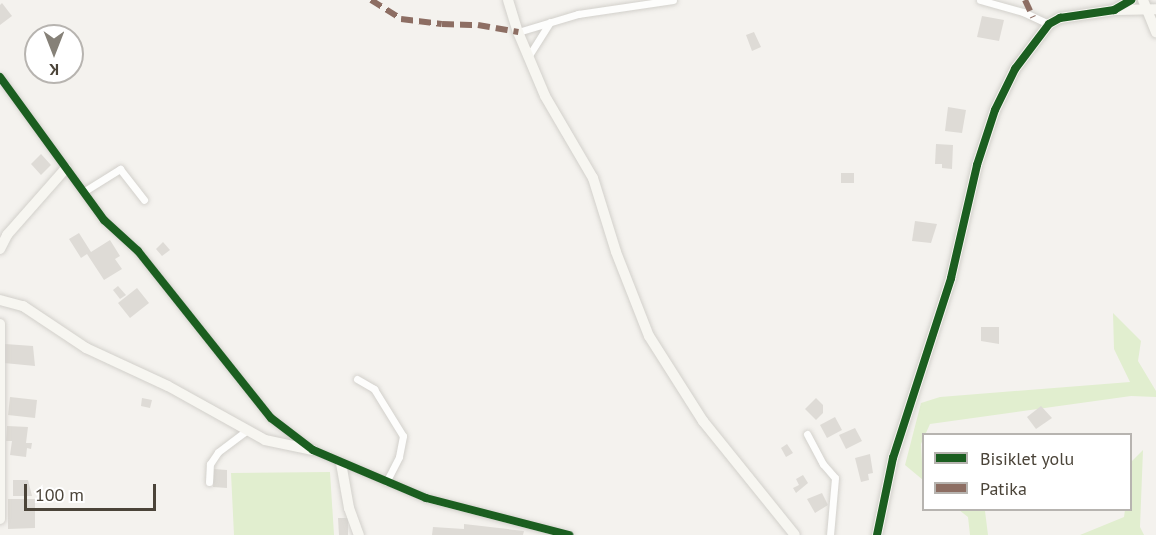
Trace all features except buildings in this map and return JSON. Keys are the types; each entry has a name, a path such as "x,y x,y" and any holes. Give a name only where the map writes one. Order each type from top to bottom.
{"street":[{"path":"508,0 518,32 545,96 594,178 616,252 649,336 703,421 795,535"},
{"path":"518,32 578,14 673,0"},
{"path":"980,0 1023,12 1049,24"},
{"path":"1114,10 1131,0"},
{"path":"877,535 884,496 905,414 922,373 951,278 977,165 996,110 1015,69 1049,24 1060,18 1149,6 1156,33"},
{"path":"528,57 537,48 550,22"},
{"path":"0,77 104,220 138,251 271,418 313,450 426,498 569,535"},
{"path":"0,249 7,235 66,168"},
{"path":"83,192 120,169 144,200"},
{"path":"0,300 23,306 86,348 168,386 266,440 313,450"},
{"path":"0,324 0,519"},
{"path":"357,379 374,389 403,436 399,457 386,482"},
{"path":"208,482 210,464 218,452 247,430"},
{"path":"807,434 823,464 835,478 830,535"},
{"path":"341,463 349,508 359,535"}],"green space":[{"path":"1113,313 1141,341 1138,361 1156,391 1156,397 1131,396 930,424 926,433 922,433 922,479 905,465 921,403 940,397 1130,382 1114,349"},
{"path":"1143,450 1140,527 1144,535 1080,535 1124,517 1125,511 1132,511 1132,461"},
{"path":"330,472 334,535 234,535 231,473"},
{"path":"960,511 985,511 988,535 970,535 968,517"}],"marked path":[{"path":"371,0 401,19 478,25 518,32"},
{"path":"1025,0 1033,17"}],"cycle path":[{"path":"877,535 893,458 951,278 977,165 995,110 1015,69 1049,24 1060,18 1114,10 1131,0"},
{"path":"0,77 104,220 138,251 271,418 313,450 426,498 569,535"}]}
